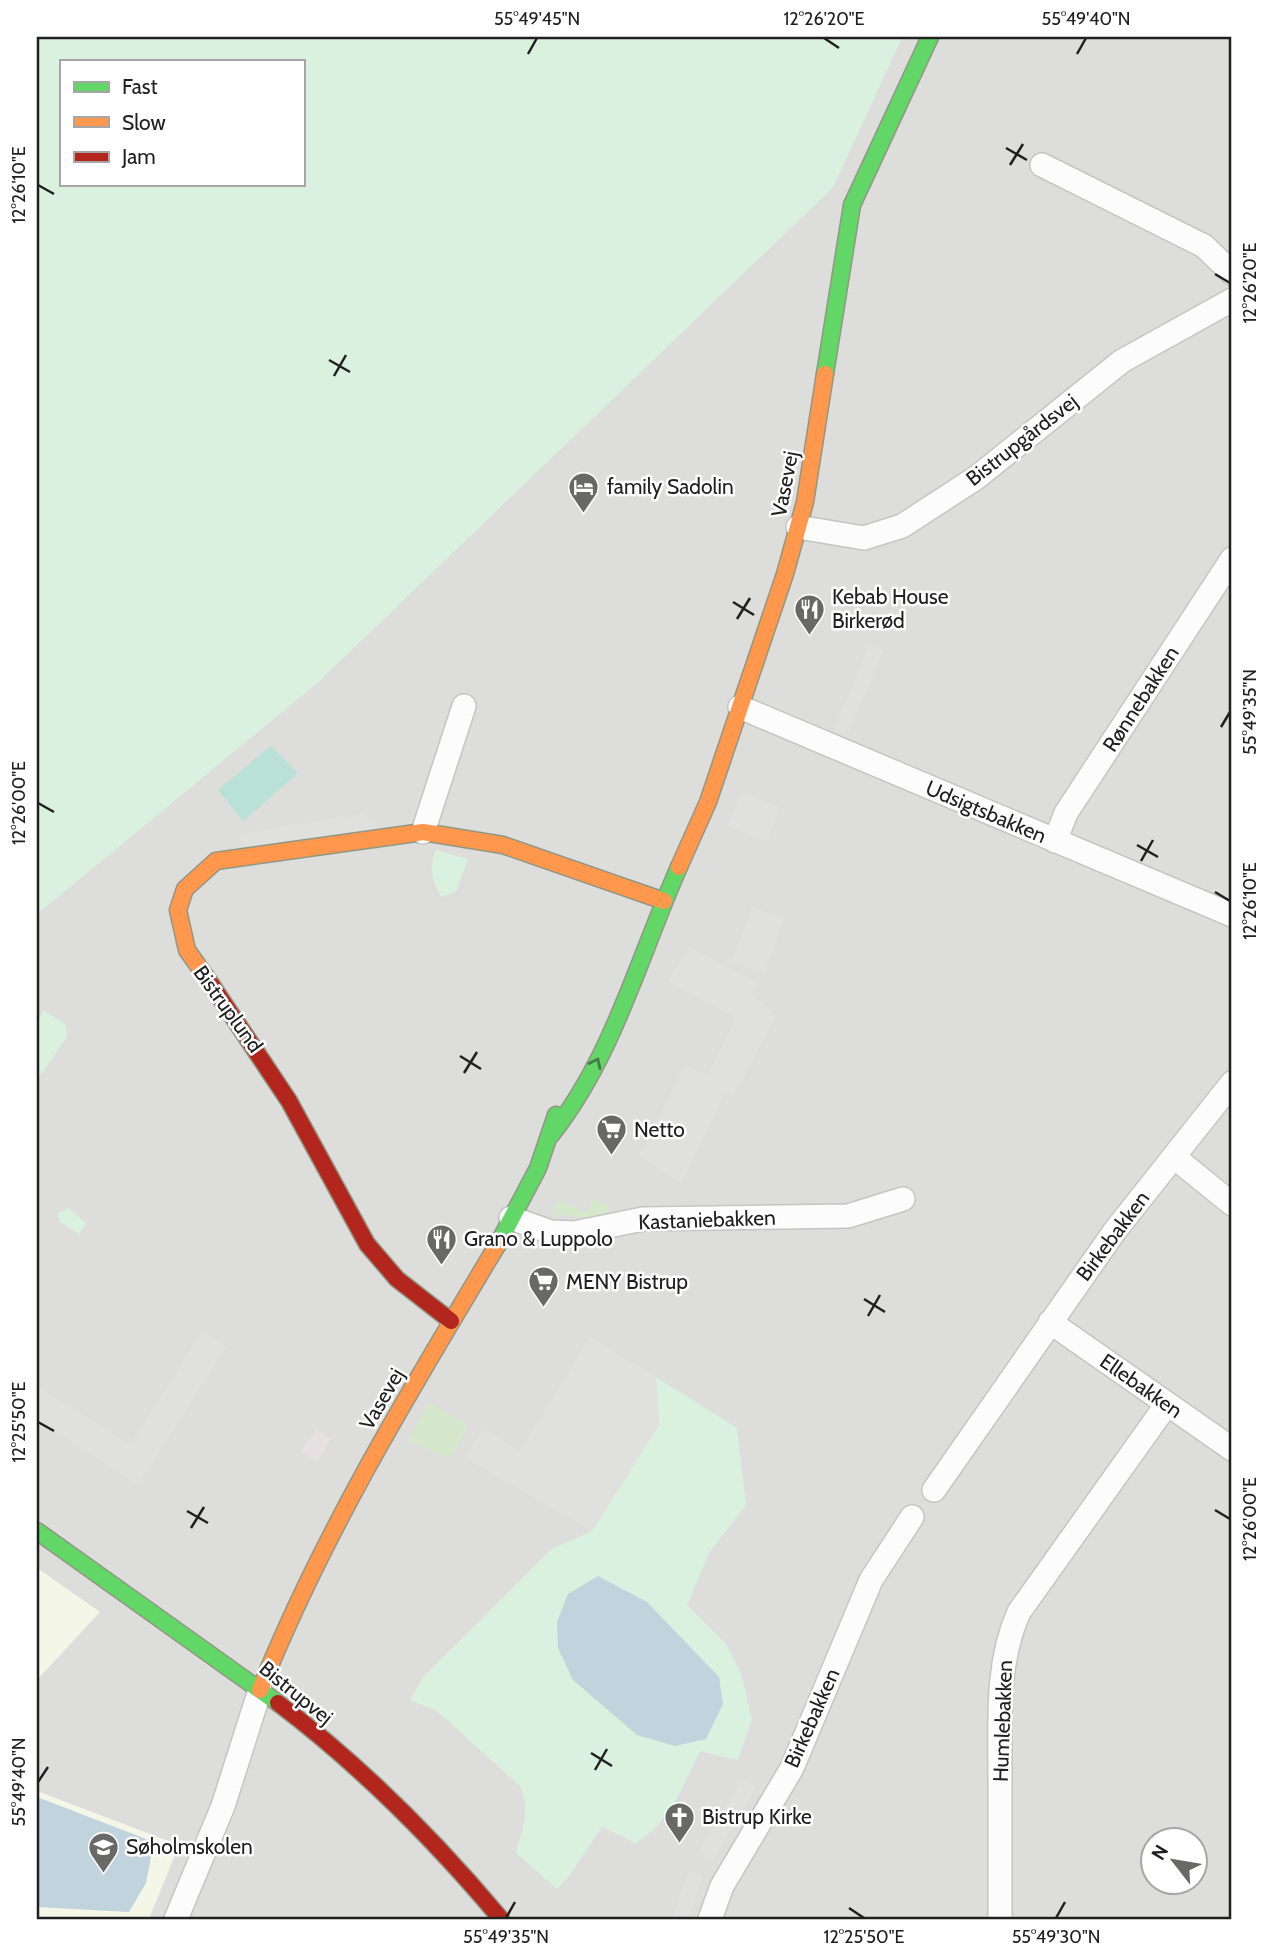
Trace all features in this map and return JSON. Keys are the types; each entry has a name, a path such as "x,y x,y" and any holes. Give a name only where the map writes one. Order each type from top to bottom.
{"street":[{"name":"Vasevej","path":"551,1135 577,1102 628,994 650,932 708,802 805,502 852,205 930,37"},
{"path":"1042,165 1205,246 1232,273"},
{"name":"Bistrupgårdsvej","path":"798,527 864,538 902,526 976,478 1122,361 1232,300"},
{"name":"Rønnebakken","path":"1055,841 1066,813 1232,559"},
{"path":"423,832 464,706"},
{"name":"Udsigtsbakken","path":"740,708 1232,915"},
{"name":"Bistruplund","path":"451,1321 401,1283 382,1264 355,1228 308,1133 264,1058 187,950 178,931 177,915 184,889 195,874 216,861 423,832 503,845 664,901"},
{"name":"Vasevej","path":"612,989 625,965 650,932"},
{"name":"Vasevej","path":"260,1690 291,1611 317,1559 511,1218 551,1135 569,1077"},
{"name":"Birkebakken","path":"934,1490 1114,1233 1232,1083"},
{"path":"1174,1157 1232,1204"},
{"name":"Kastaniebakken","path":"511,1218 551,1232 574,1233 643,1219 848,1216 903,1199"},
{"name":"Ellebakken","path":"1051,1322 1232,1449"},
{"name":"Humlebakken","path":"1000,1919 1000,1736 1003,1661 1009,1634 1019,1612 1167,1404"},
{"name":"Birkebakken","path":"710,1919 722,1886 792,1768 871,1580 912,1517"},
{"name":"Bistrupvej","path":"37,1531 260,1690 422,1825 501,1919"},
{"path":"176,1919 223,1806 260,1690"}],"shaded area":[{"path":"902,37 1232,37 1232,1919 37,1919 37,914 317,683 833,187"},
{"path":"869,645 883,650 848,735 834,730"},
{"path":"271,746 298,773 243,821 218,790"},
{"path":"741,792 779,807 767,842 728,826"},
{"path":"364,814 386,837 243,857 240,834"},
{"path":"752,907 784,919 764,974 732,962"},
{"path":"689,947 758,983 752,994 776,1015 734,1096 725,1093 681,1183 639,1156 686,1064 707,1076 736,1018 668,981"},
{"path":"202,1332 226,1347 138,1485 37,1420 37,1386 130,1445"},
{"path":"590,1337 656,1377 659,1425 592,1531 465,1458 483,1428 520,1451"},
{"path":"316,1429 331,1439 317,1462 301,1452"},
{"path":"37,1568 100,1612 37,1680"},
{"path":"598,1576 647,1602 719,1677 723,1704 706,1739 675,1746 637,1735 573,1680 558,1648 557,1622 568,1594"},
{"path":"742,1779 756,1787 713,1860 699,1851"},
{"name":"Søholmskolen","path":"37,1791 179,1845 149,1919 37,1919"},
{"name":"Søholmskolen","path":"37,1797 154,1842 146,1883 129,1912 37,1907"},
{"path":"689,1871 703,1876 688,1919 672,1919"}],"green space":[{"path":"37,37 902,37 833,187 317,683 37,914"},
{"path":"436,850 468,859 456,891 442,897 432,874"},
{"path":"44,1011 65,1024 67,1037 42,1073 37,1076 37,1022"},
{"path":"593,1199 610,1207 606,1215 580,1218 552,1213 559,1200 586,1213"},
{"path":"68,1208 86,1223 79,1234 59,1221 58,1213"},
{"path":"656,1377 737,1428 746,1505 709,1553 687,1605 726,1644 741,1673 752,1719 738,1760 700,1751 674,1803 658,1825 635,1843 602,1827 567,1879 557,1889 516,1853 525,1811 520,1786 437,1711 410,1700 423,1677 552,1549 592,1531 659,1425"},
{"path":"429,1403 468,1425 450,1458 408,1441"}],"traffic: fast":[{"path":"825,374 852,205 930,37"},
{"path":"551,1135 573,1105 608,1040 679,867"},
{"path":"498,1244 538,1168 556,1115"},
{"path":"37,1531 278,1703"}],"traffic: slow":[{"path":"679,867 708,802 785,574 805,502 825,374"},
{"path":"211,984 187,950 178,910 185,889 216,861 423,832 503,845 664,901"},
{"path":"260,1690 340,1518 401,1407 498,1244"}],"traffic: jam":[{"path":"211,984 289,1101 367,1244 397,1279 451,1321"},
{"path":"278,1703 338,1752 396,1805 450,1860 501,1919"}],"place":[{"name":"family Sadolin","path":"584,514"},
{"name":"Kebab House Birkerød","path":"809,636"},
{"name":"Netto","path":"611,1157"},
{"name":"Grano & Luppolo","path":"441,1266"},
{"name":"MENY Bistrup","path":"543,1309"},
{"name":"Bistrup Kirke","path":"679,1844"},
{"name":"Søholmskolen","path":"103,1874"}]}
